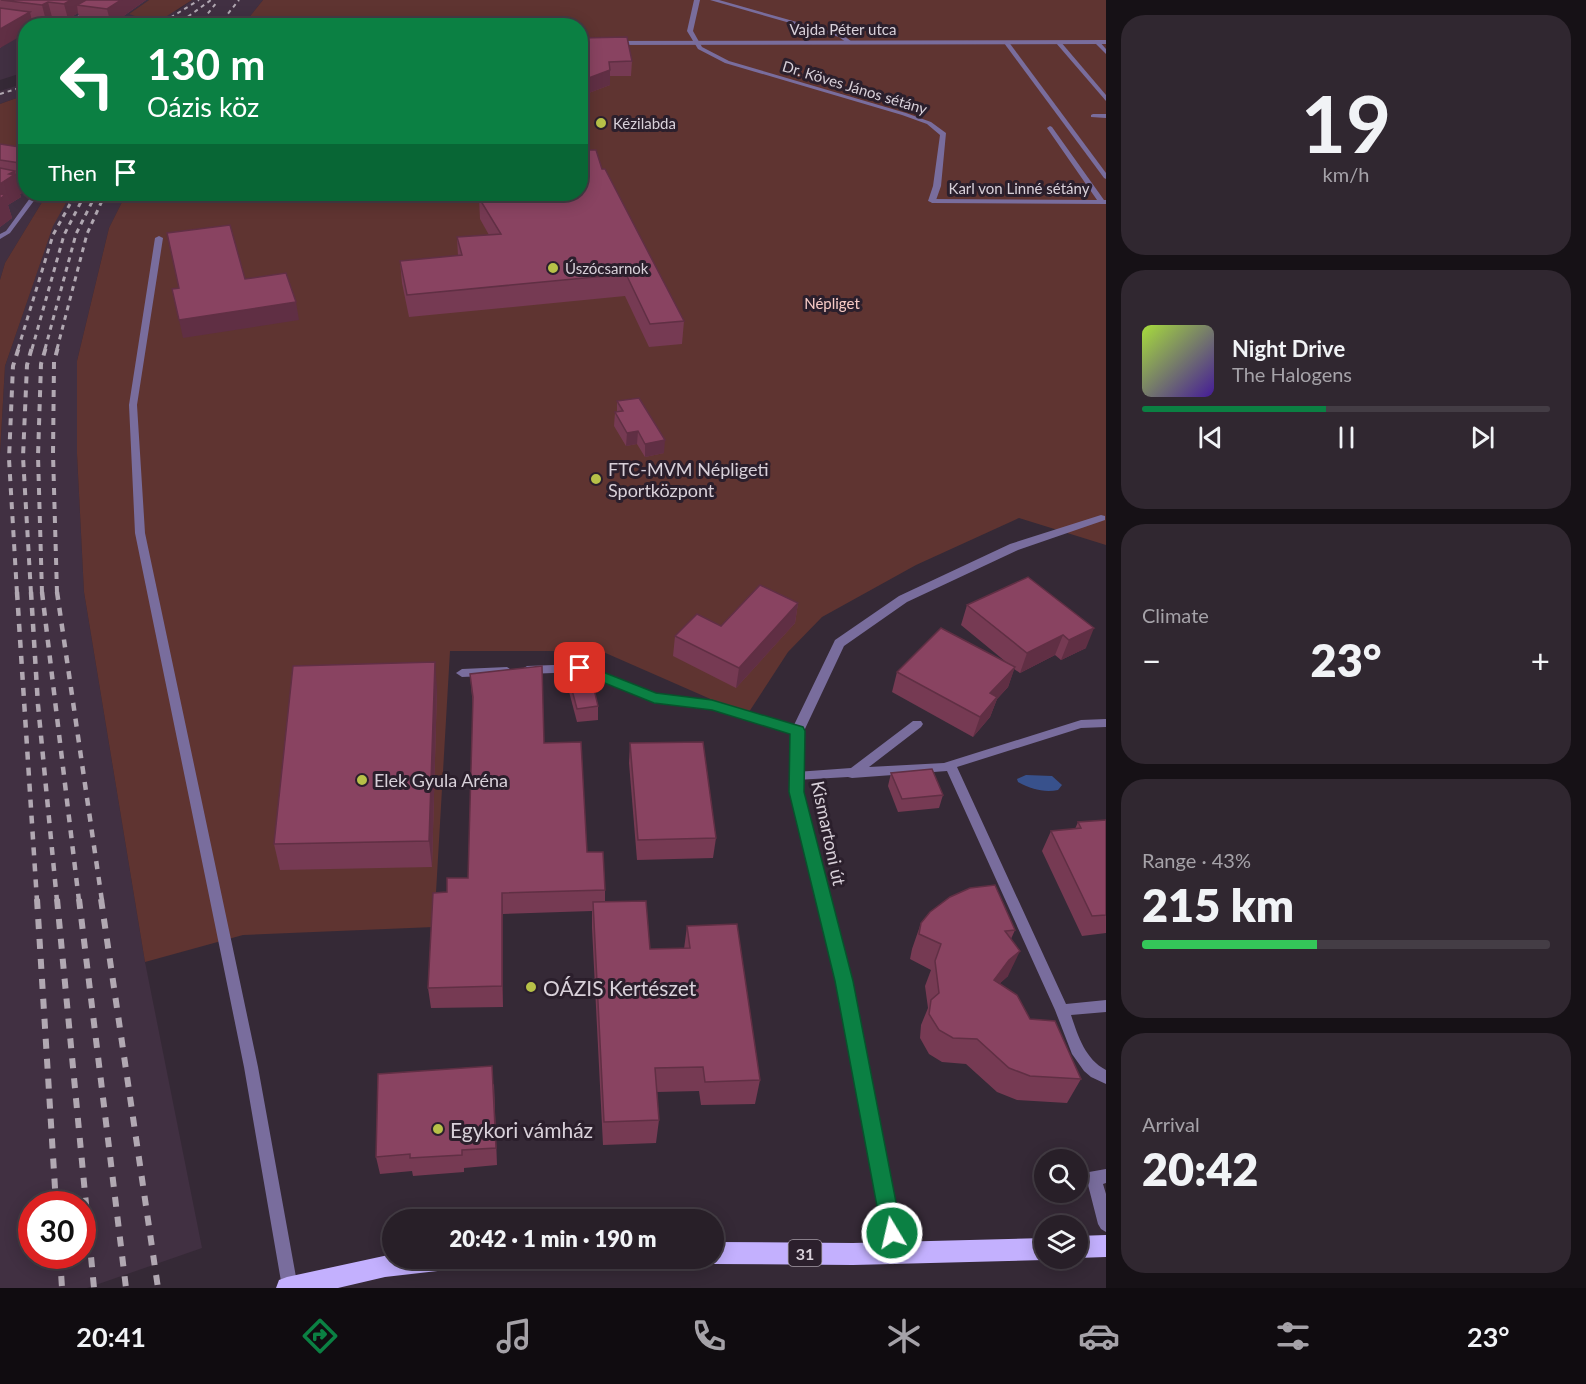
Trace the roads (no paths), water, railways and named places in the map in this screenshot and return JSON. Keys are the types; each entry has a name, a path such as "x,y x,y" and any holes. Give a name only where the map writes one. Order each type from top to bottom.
{"main road":[{"path":"1088,1247 1106,1246"},
{"name":"31","path":"724,1253 895,1253 1034,1249"},
{"path":"289,1288 382,1267"}],"street":[{"path":"696,42 690,32 697,0"},
{"path":"0,18 18,21"},
{"name":"Dr. Köves János sétány","path":"696,42 705,52 727,62 929,123 944,134 941,167 932,201"},
{"name":"Vajda Péter utca","path":"588,43 1106,42"},
{"name":"Kismartoni út","path":"895,1253 844,981 797,792 798,731 839,643 903,599 1014,548 1103,520"},
{"path":"462,673 580,668 654,698 712,705 798,731"}],"lane":[{"path":"76,18 106,0"},
{"path":"712,0 841,36 849,42"},
{"path":"1006,42 1106,177"},
{"path":"1058,42 1106,99"},
{"path":"1097,42 1106,52"},
{"path":"1093,116 1106,116"},
{"path":"1050,128 1104,202"},
{"path":"1058,139 1078,139"},
{"path":"0,185 18,188"},
{"path":"0,237 8,232 31,201"},
{"name":"Karl von Linné sétány","path":"932,201 1104,202"},
{"path":"159,238 133,405 140,533 251,1067 289,1288"},
{"path":"796,776 852,774 950,765 1081,724 1106,723"},
{"path":"852,774 917,724"},
{"path":"950,765 1083,1062 1095,1074 1106,1077"},
{"path":"1062,1011 1106,1006"},
{"path":"1106,1176 1095,1177 1106,1224"}],"water":[{"path":"1026,775 1052,776 1062,785 1058,790 1043,791 1018,782 1017,779"}],"railway":[{"path":"170,18 199,0"},
{"path":"186,18 211,0"},
{"path":"224,18 239,0"},
{"path":"204,18 217,2"},
{"path":"0,94 18,88"},
{"path":"32,349 64,235 81,201"},
{"path":"45,349 76,234 92,201"},
{"path":"57,349 87,234 102,201"},
{"path":"18,349 53,235 70,204"},
{"path":"17,593 9,459 13,366 19,347"},
{"path":"31,593 23,457 27,365 32,347"},
{"path":"42,593 38,456 41,364 46,347"},
{"path":"57,593 53,454 54,362 58,347"},
{"path":"17,592 37,901"},
{"path":"31,592 38,705 57,901"},
{"path":"42,592 79,901"},
{"path":"57,592 102,901"},
{"path":"37,899 55,1191"},
{"path":"57,899 94,1288"},
{"path":"79,899 126,1288"},
{"path":"101,899 158,1288"},
{"path":"61,1269 62,1288"}],"place":[{"name":"Kézilabda","path":"601,123"},
{"name":"Úszócsarnok","path":"553,268"},
{"name":"FTC-MVM Népligeti Sportközpont","path":"596,479"},
{"name":"Elek Gyula Aréna","path":"362,780"},
{"name":"OÁZIS Kertészet","path":"531,987"},
{"name":"Egykori vámház","path":"438,1129"}],"park label":[{"name":"Népliget","path":"832,303"}]}
